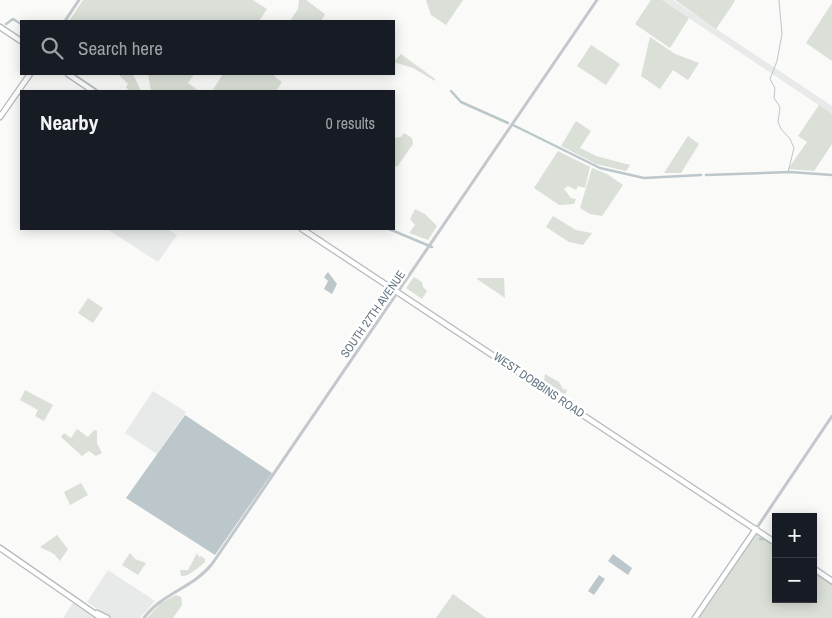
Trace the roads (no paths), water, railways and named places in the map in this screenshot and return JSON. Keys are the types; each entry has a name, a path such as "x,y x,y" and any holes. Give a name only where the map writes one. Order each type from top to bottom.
{"main road":[{"path":"0,27 20,41"},
{"path":"0,117 29,75"},
{"path":"69,75 92,90"},
{"name":"WEST DOBBINS ROAD","path":"304,230 772,539"},
{"path":"696,618 756,529"},
{"path":"0,548 96,613 107,618"},
{"path":"817,571 832,581"},
{"path":"96,613 101,618"}],"street":[{"path":"66,20 79,0"},
{"name":"SOUTH 27TH AVENUE","path":"144,618 159,601 196,581 212,564 597,0"},
{"path":"756,529 832,416"}],"waterway":[{"path":"779,0 782,34 777,61 770,79 775,88 774,98 780,107 778,122 794,148 788,172"},
{"path":"6,24 13,19 20,23"},
{"path":"1,26 19,37"},
{"path":"74,75 97,90"},
{"path":"451,91 461,102 508,123"},
{"path":"513,125 600,168 644,178 701,175"},
{"path":"706,175 790,172 832,175"},
{"path":"391,230 432,247"},
{"path":"760,539 765,539 772,543"},
{"path":"817,574 832,584"}]}
